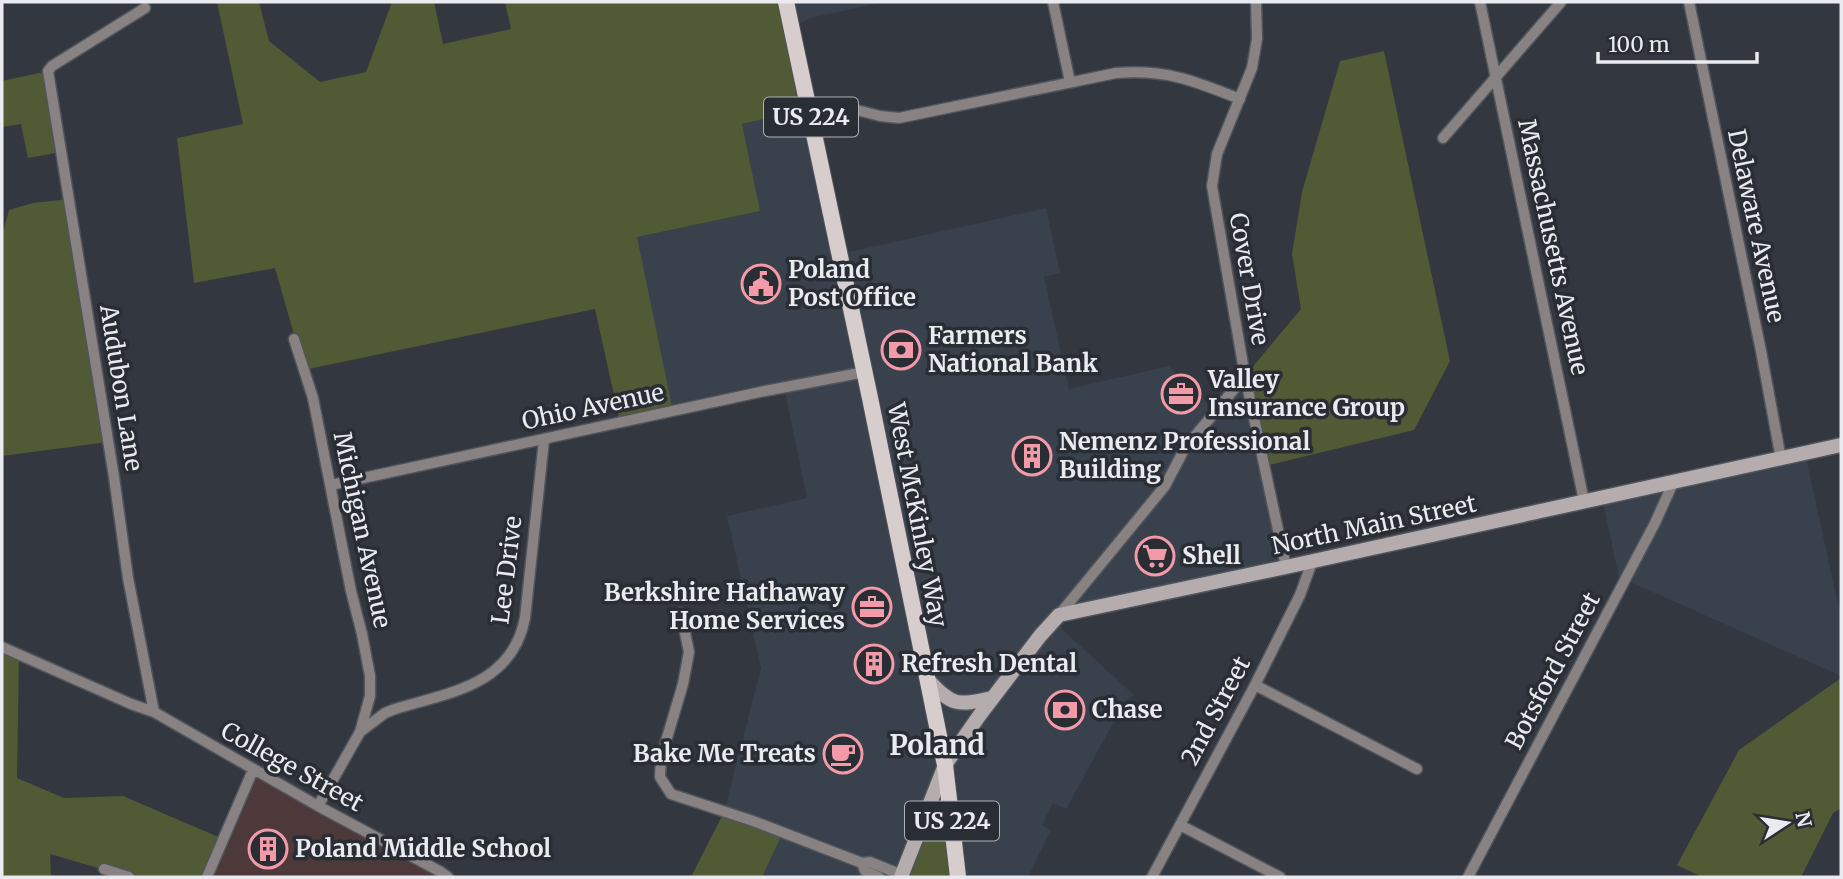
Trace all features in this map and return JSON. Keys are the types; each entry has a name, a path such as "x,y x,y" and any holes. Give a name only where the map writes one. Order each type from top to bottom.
{"main road":[{"name":"US 224","path":"786,2 808,109"},
{"name":"West McKinley Way","path":"808,109 945,765"},
{"name":"North Main Street","path":"1059,615 1841,445"},
{"path":"901,876 945,765 992,698 1059,615"},
{"path":"927,679 942,695 958,703 992,698"},
{"name":"US 224","path":"945,765 958,877"}],"street":[{"path":"1053,2 1070,82"},
{"name":"Cover Drive","path":"1256,2 1257,39 1252,68 1217,154 1212,186 1245,376 1286,567"},
{"name":"Massachusetts Avenue","path":"1480,2 1584,501"},
{"path":"1444,138 1562,2"},
{"name":"Delaware Avenue","path":"1689,2 1781,458"},
{"name":"Audubon Lane","path":"145,8 51,66 48,71 128,578 154,712"},
{"path":"808,109 845,107 899,118 1116,73 1176,76 1240,99"},
{"name":"Michigan Avenue","path":"295,339 313,398 370,676 370,696 360,732"},
{"name":"Ohio Avenue","path":"331,485 864,372"},
{"path":"1059,615 1164,486 1185,448 1245,376"},
{"name":"Lee Drive","path":"318,806 360,732 385,713 481,681 499,668 514,650 525,618 544,440"},
{"name":"Botsford Street","path":"1468,877 1655,523 1673,483"},
{"name":"2nd Street","path":"1152,877 1255,685 1300,596 1312,562"},
{"path":"681,613 689,652 662,758 660,777 671,794 752,821 862,863 870,862 901,876"},
{"name":"College Street","path":"2,647 154,712 253,770 448,877"},
{"path":"1255,685 1417,769"},
{"path":"207,877 253,770"},
{"path":"1180,825 1280,877"},
{"path":"862,863 864,871 879,877"},
{"path":"104,869 129,877"}],"shaded area":[{"path":"786,2 884,2 810,18 791,28"},
{"path":"809,109 840,254 1046,208 1060,273 1044,277 1069,389 1169,366 1216,411 1245,376 1286,567 1054,622 1134,695 1112,712 1115,720 1066,809 1053,803 1042,825 1051,830 1028,877 762,877 782,832 724,812 761,668 727,516 807,498 784,387 673,411 636,237 759,211 742,124"},
{"path":"1805,453 1841,618 1841,676 1626,580 1621,587 1602,498"},
{"path":"253,770 448,877 207,877"}],"green space":[{"path":"217,2 259,2 269,41 320,82 366,72 392,2 434,2 443,44 511,29 505,2 786,2 809,109 742,124 760,211 637,237 673,411 620,422 595,309 304,370 275,268 194,283 177,138 243,124"},
{"path":"1384,51 1450,361 1414,430 1265,466 1245,376 1301,309 1292,254 1302,192 1340,61"},
{"path":"48,71 61,152 28,158 21,124 2,127 2,81"},
{"path":"69,199 108,442 2,456 2,230 9,210 33,203"},
{"path":"2,647 19,655 17,778 64,798 123,796 223,839 207,877 129,877 50,854 51,877 2,877"},
{"path":"1841,678 1841,808 1833,813 1801,877 1702,877 1677,865 1739,750"},
{"path":"945,765 958,877 901,877"},
{"path":"724,812 783,832 762,877 691,877"}],"place":[{"name":"Poland Post Office","path":"761,284"},
{"name":"Farmers National Bank","path":"901,350"},
{"name":"Valley Insurance Group","path":"1181,394"},
{"name":"Nemenz Professional Building","path":"1032,456"},
{"name":"Shell","path":"1155,556"},
{"name":"Berkshire Hathaway Home Services","path":"872,607"},
{"name":"Refresh Dental","path":"874,664"},
{"name":"Chase","path":"1065,710"},
{"name":"Bake Me Treats","path":"843,754"},
{"name":"Poland Middle School","path":"268,849"}],"district":[{"name":"Poland","path":"937,745"}]}
